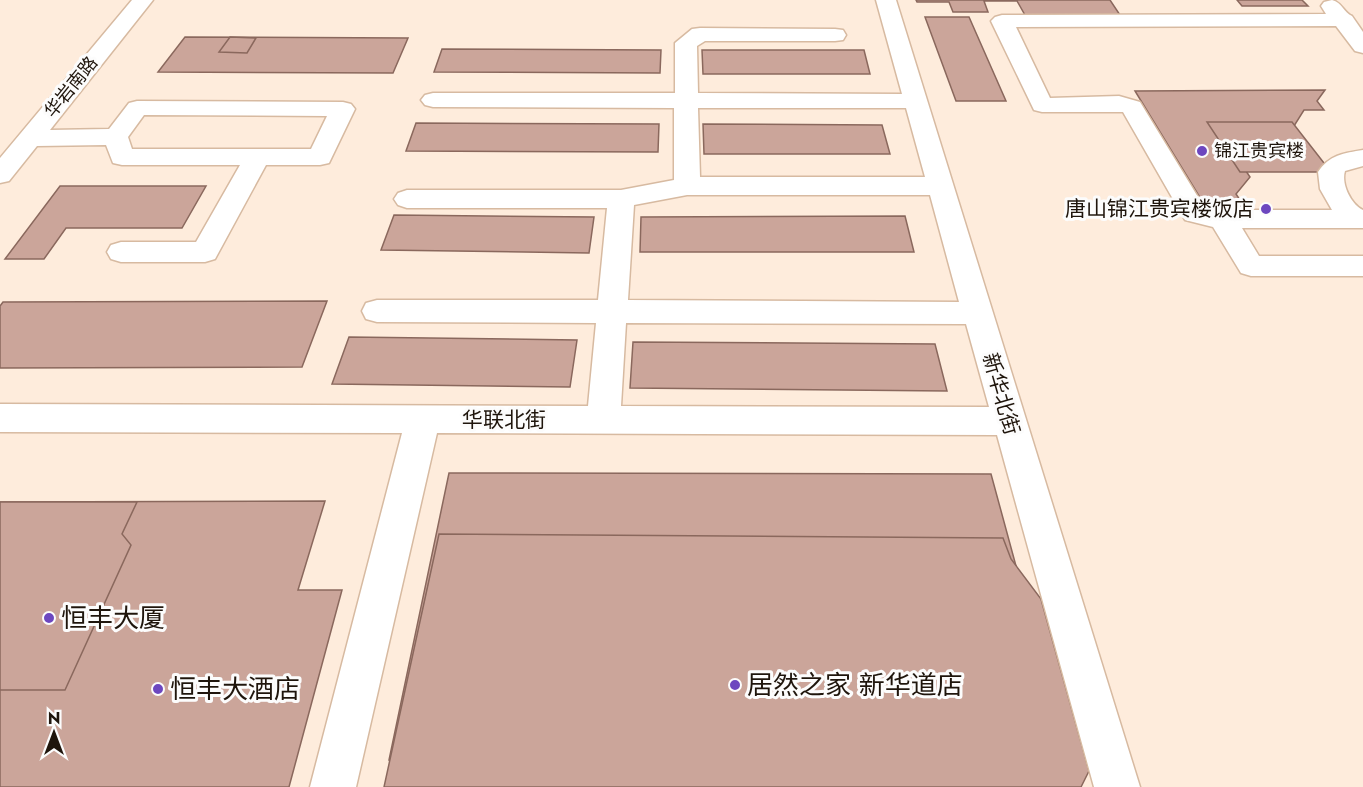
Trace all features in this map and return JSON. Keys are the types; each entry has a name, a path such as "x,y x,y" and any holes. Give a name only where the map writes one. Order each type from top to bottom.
{"street":[{"name":"华岩南路","path":"0,175 143,0"},
{"name":"新华北街","path":"886,0 1117,787"},
{"path":"1326,0 1345,20 1345,25 1363,46"},
{"path":"1345,20 1002,21 1042,105 1119,103 1132,107 1195,214 1222,219 1358,219"},
{"path":"687,186 686,43 700,34 835,35"},
{"path":"434,100 915,101"},
{"path":"116,137 138,108 259,138"},
{"path":"30,138 116,137"},
{"path":"116,137 122,157 259,138"},
{"path":"121,252 205,252 259,138"},
{"path":"1358,219 1333,193 1329,182 1331,171 1339,164 1363,158"},
{"path":"407,199 621,199 687,186 940,186"},
{"path":"603,421 621,199"},
{"path":"1222,219 1251,266 1363,266"},
{"path":"377,311 978,313"},
{"name":"华联北街","path":"0,418 1009,421"},
{"path":"333,787 423,419"}],"building":[{"path":"916,0 1110,0 1120,15 1025,15 1017,1 984,1 988,12 953,12 949,2 917,2"},
{"path":"1237,0 1302,0 1308,6 1242,6"},
{"path":"925,17 969,17 1006,101 956,101"},
{"path":"185,37 408,38 393,73 158,72"},
{"path":"230,37 256,38 247,53 219,52"},
{"path":"442,49 661,50 660,73 434,72"},
{"path":"702,50 864,50 870,74 703,74"},
{"name":"锦江贵宾楼","path":"1325,90 1317,101 1324,110 1304,110 1294,126 1216,126 1250,177 1236,194 1244,206 1222,206 1213,219 1135,91"},
{"path":"1207,122 1292,122 1331,172 1240,172"},
{"path":"416,123 659,124 658,152 406,151"},
{"path":"703,124 882,125 890,154 704,154"},
{"path":"60,186 206,186 182,228 66,228 44,259 5,259"},
{"path":"394,215 594,217 589,253 381,250"},
{"path":"905,216 914,252 640,252 641,217"},
{"path":"327,301 302,367 0,368 0,306 3,302"},
{"path":"349,337 577,340 570,387 332,384"},
{"path":"633,342 935,344 947,391 630,388"},
{"name":"居然之家 新华道店","path":"449,473 991,474 1069,761 389,760"},
{"name":"恒丰大酒店","path":"325,501 298,590 342,590 289,787 0,787 0,502"},
{"name":"恒丰大厦","path":"0,502 137,502 122,534 131,545 65,690 0,690"},
{"name":"居然之家 新华道店","path":"439,534 1003,538 1011,559 1041,599 1089,771 1081,787 384,787"}],"place":[{"name":"锦江贵宾楼","path":"1202,151"},
{"name":"唐山锦江贵宾楼饭店","path":"1266,209"},
{"name":"恒丰大厦","path":"49,618"},
{"name":"居然之家 新华道店","path":"735,685"},
{"name":"恒丰大酒店","path":"158,689"}]}
